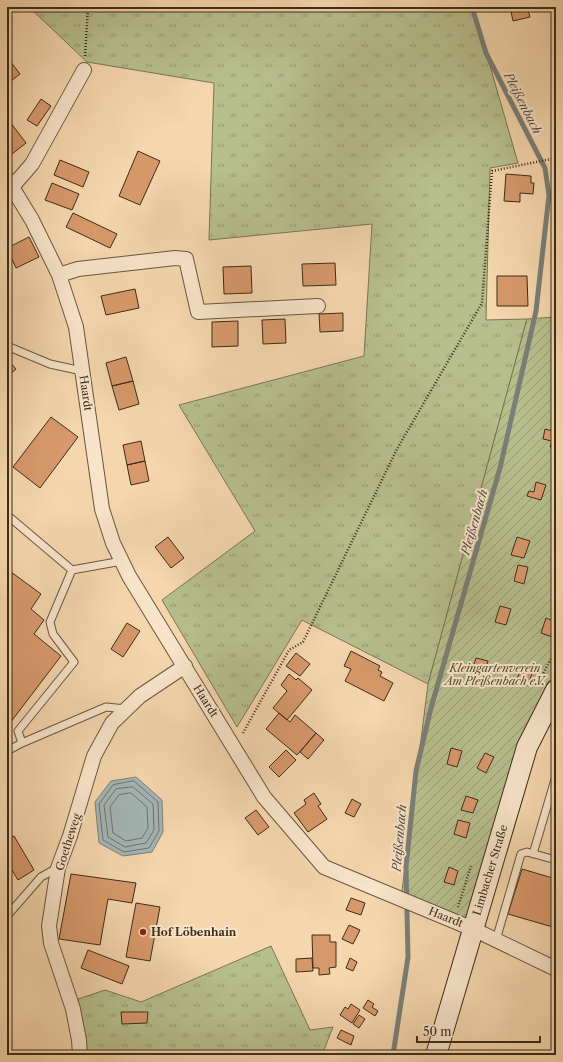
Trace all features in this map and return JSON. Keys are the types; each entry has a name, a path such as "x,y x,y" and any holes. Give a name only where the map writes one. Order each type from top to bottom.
{"street":[{"name":"Haardt","path":"84,70 32,164 21,179 9,183 32,220 59,275 76,327 102,509 113,543 129,576 264,797 324,867 473,928 556,969"},
{"path":"59,275 78,268 175,258 186,259 198,312 318,306"},
{"name":"Goetheweg","path":"80,1055 79,1040 73,1009 51,943 49,926 58,868 70,836 94,756 112,723 140,696 185,666"},
{"name":"Limbacher Straße","path":"436,1055 527,747 556,690"}],"lane":[{"path":"7,346 50,364 82,371"},
{"path":"7,515 72,570"},
{"path":"72,570 122,561"},
{"path":"22,743 18,731 74,662 53,634 50,622 72,570"},
{"path":"7,751 22,743 106,708 126,709"},
{"path":"533,854 556,776"},
{"path":"496,940 519,857 523,852 556,860"},
{"path":"7,916 42,877 58,868"}],"path":[{"path":"84,70 88,7"},
{"path":"235,748 289,650 303,642 397,449 482,303 492,170 556,158"}],"green space":[{"path":"29,7 473,7 518,163 490,168 486,320 527,319 428,684 302,620 237,727 162,600 255,531 179,405 364,356 372,224 209,240 214,83 87,62"},
{"name":"Kleingartenverein Am Pleißenbach e.V.","path":"556,317 556,690 473,929 401,899 428,684 527,319"},
{"path":"271,946 310,1030 333,1027 322,1055 84,1055 78,999 105,990 141,1002"}],"water":[{"path":"136,777 162,800 163,832 152,852 123,856 99,843 95,802 111,781"}],"building":[{"path":"510,7 527,7 530,17 513,21"},
{"path":"7,57 20,74 7,84"},
{"path":"41,99 51,106 37,126 27,120"},
{"path":"7,118 26,143 12,154 7,147"},
{"path":"138,151 160,161 140,205 119,196"},
{"path":"60,160 89,172 83,187 54,175"},
{"path":"506,174 531,176 531,183 534,183 533,194 520,193 520,202 504,201"},
{"path":"52,183 79,194 72,210 45,200"},
{"path":"73,213 117,234 110,248 66,227"},
{"path":"29,237 39,257 16,268 7,248"},
{"path":"335,263 336,285 303,286 302,264"},
{"path":"251,266 252,293 224,294 223,267"},
{"path":"497,276 527,276 528,306 497,306"},
{"path":"135,289 139,308 106,315 101,296"},
{"path":"343,313 343,331 320,332 319,314"},
{"path":"285,319 286,343 263,344 262,320"},
{"path":"238,321 238,346 212,347 212,322"},
{"path":"126,357 133,381 112,386 106,363"},
{"path":"7,359 16,369 7,377"},
{"path":"133,381 139,404 119,410 112,386"},
{"path":"51,417 78,437 40,488 13,467"},
{"path":"545,429 556,432 556,448 550,447 552,441 543,439"},
{"path":"141,441 145,461 127,465 123,445"},
{"path":"145,461 149,481 131,485 127,465"},
{"path":"536,482 546,485 541,500 527,496 529,491 534,492"},
{"path":"168,537 184,558 171,568 155,547"},
{"path":"517,537 530,541 524,558 511,555"},
{"path":"556,543 556,561 551,559"},
{"path":"518,565 528,567 524,584 514,581"},
{"path":"7,569 41,594 31,609 44,620 34,634 61,656 7,727"},
{"path":"500,606 511,609 506,625 495,622"},
{"path":"546,618 556,622 552,637 541,633"},
{"path":"127,623 140,631 123,657 111,649"},
{"path":"351,651 380,666 378,670 382,672 380,676 393,683 384,701 345,681 351,669 344,666"},
{"path":"296,653 310,664 300,676 286,666"},
{"path":"476,658 488,661 483,676 471,673"},
{"path":"521,669 532,674 527,686 516,681"},
{"path":"289,674 296,680 298,678 312,690 287,720 273,708 287,691 281,685"},
{"path":"279,713 290,722 295,715 316,733 297,755 266,729"},
{"path":"316,733 324,740 308,759 300,752"},
{"path":"451,748 462,751 457,767 447,764"},
{"path":"286,750 296,760 279,777 269,767"},
{"path":"485,753 494,757 486,773 477,768"},
{"path":"314,793 321,804 318,806 327,819 308,832 294,813 306,804 304,800"},
{"path":"466,796 478,800 473,813 461,810"},
{"path":"352,799 361,804 354,817 345,813"},
{"path":"256,810 269,827 258,835 245,818"},
{"path":"458,820 470,823 466,838 454,834"},
{"path":"14,836 34,870 18,880 7,862 7,840"},
{"path":"449,867 458,871 454,885 444,882"},
{"path":"522,869 556,879 556,928 508,914"},
{"path":"71,874 136,883 132,903 108,899 100,945 59,939"},
{"path":"351,898 365,903 361,915 346,910"},
{"name":"Hof Löbenhain","path":"136,903 160,907 150,961 126,957"},
{"path":"349,925 360,930 353,944 342,939"},
{"path":"312,935 330,935 330,942 336,942 336,967 329,968 330,974 319,975 319,968 313,968"},
{"path":"88,950 129,966 122,984 81,968"},
{"path":"312,958 313,971 296,972 296,959"},
{"path":"350,958 357,962 353,971 346,968"},
{"path":"368,1000 374,1004 372,1007 378,1011 375,1016 363,1008"},
{"path":"351,1004 360,1010 352,1023 340,1015 345,1007 348,1009"},
{"path":"121,1012 148,1012 147,1023 122,1024"},
{"path":"359,1015 365,1019 359,1028 353,1024"},
{"path":"341,1030 354,1036 351,1045 337,1038"}],"waterway":[{"name":"Pleißenbach","path":"393,1055 408,957 406,867 416,771 431,708 500,468 536,311 549,195 545,168 486,53 472,7"}],"place":[{"name":"Hof Löbenhain","path":"143,932"}]}
